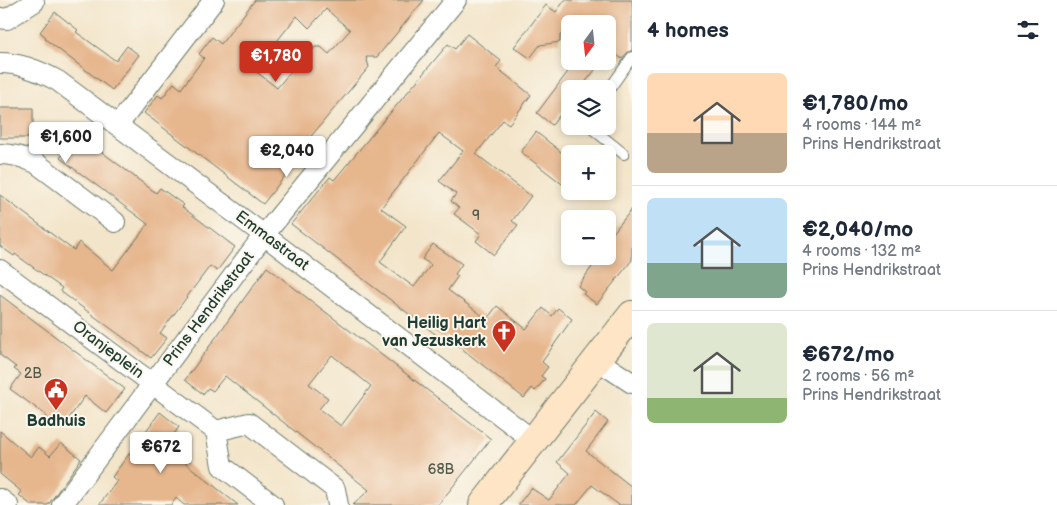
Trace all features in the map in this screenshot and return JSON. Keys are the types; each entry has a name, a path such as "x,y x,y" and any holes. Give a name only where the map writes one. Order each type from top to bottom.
{"street":[{"path":"0,18 8,19 34,2 33,0"},
{"path":"118,125 214,0"},
{"name":"Prins Hendrikstraat","path":"62,505 264,235 456,0"},
{"name":"Emmastraat","path":"0,63 21,65 40,71 58,81 534,441"},
{"path":"0,154 24,157 36,163 115,222"},
{"name":"Oranjeplein","path":"0,270 216,430"},
{"path":"483,505 597,360 629,326"},
{"path":"597,360 632,383"},
{"path":"273,505 222,466 216,430 249,423 335,489 338,505"},
{"path":"0,499 8,505"}],"lane":[{"path":"616,80 632,57"},
{"path":"600,135 624,154"}],"building":[{"path":"255,0 424,0 377,57 366,57 369,67 292,159 296,162 263,204 144,113 158,95 162,98 174,83 181,89 204,58 199,54 212,37 221,44","holes":["326,9 350,30 329,54 321,47 315,47 294,73 291,71 277,88 254,70 297,16 309,28"]},
{"path":"565,0 632,0 632,50 622,59 616,54 616,15 561,15 560,42 540,45 530,58 514,47 546,5 556,12"},
{"path":"55,12 78,30 76,32 116,61 127,46 139,55 112,90 45,39 46,37 40,32"},
{"path":"467,34 501,61 496,67 531,95 509,124 503,120 476,154 531,196 512,221 518,225 494,255 476,241 481,234 454,214 459,208 451,201 456,194 439,181 463,151 439,133 381,208 406,226 380,262 414,287 431,265 422,259 433,244 462,264 455,274 458,276 448,290 487,319 497,306 526,329 543,308 552,316 558,308 572,319 542,362 548,367 541,376 545,379 535,391 532,388 524,398 446,336 443,340 291,224 330,177 334,180 448,44 455,49"},
{"path":"569,70 595,70 587,80 562,80"},
{"path":"561,81 561,114 552,125 537,113"},
{"path":"0,108 33,108 33,138 0,138"},
{"path":"536,132 561,152 561,183 521,152"},
{"path":"78,134 156,193 160,188 184,205 182,207 235,247 217,271 210,266 160,333 167,338 151,358 60,291 62,288 15,254 14,256 0,246 0,195 69,247 74,250 79,242 113,270 148,224 60,158"},
{"path":"632,209 632,260 597,304 583,294 585,292 578,286 593,265 616,265 616,229"},
{"path":"267,267 491,439 438,505 353,505 369,490 225,376 213,391 208,388 203,394 185,380","holes":["332,355 371,386 341,426 319,409 328,398 309,384"]},
{"path":"0,295 125,389 106,413 85,396 61,429 45,417 46,415 10,389 21,374 14,369 16,367 0,355"},
{"path":"160,412 179,427 174,434 179,438 169,450 238,505 184,505 176,498 171,505 99,505 117,481 112,477"},
{"path":"596,412 608,422 586,451 632,487 632,505 619,505 592,485 576,505 518,505 531,488 549,500 570,473 557,462"},
{"path":"0,431 31,457 39,447 50,456 61,443 81,459 48,505 31,505 19,495 22,492 0,474"}],"place":[{"name":"Heilig Hart van Jezuskerk","path":"504,353"},
{"name":"Badhuis","path":"56,411"}]}
